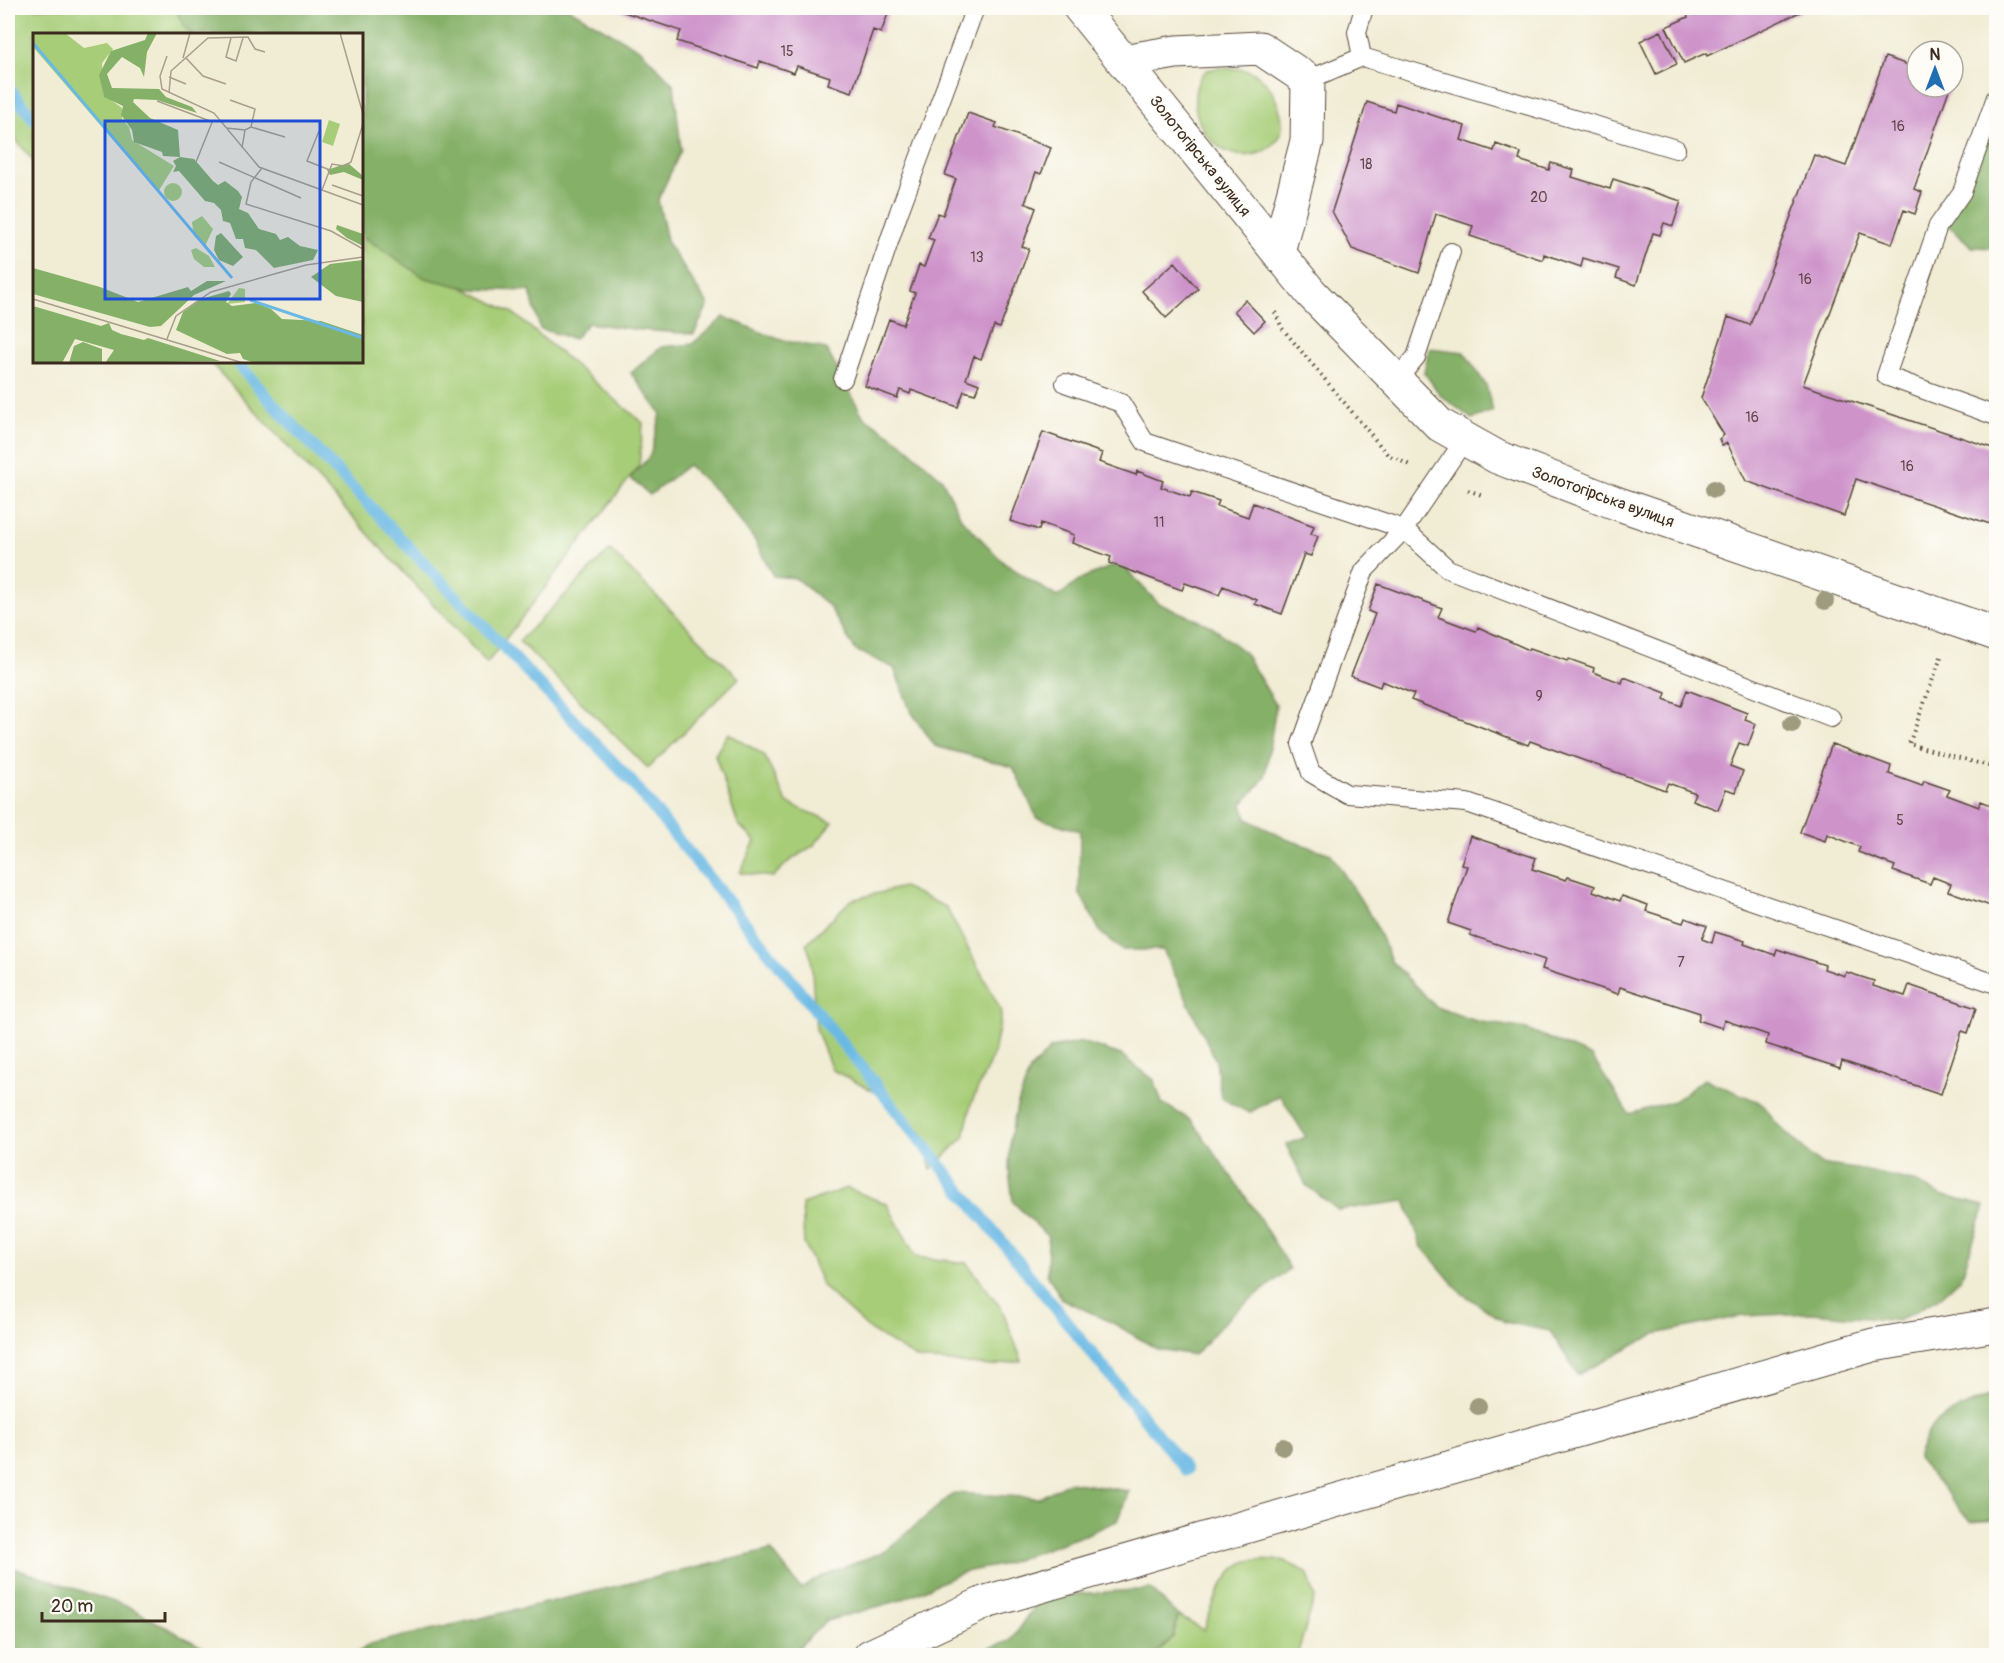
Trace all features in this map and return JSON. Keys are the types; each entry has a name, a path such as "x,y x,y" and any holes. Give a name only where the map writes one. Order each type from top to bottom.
{"street":[{"name":"Золотогірська вулиця","path":"1080,8 1311,293 1440,425 1497,457 1616,503 1996,634"},
{"path":"1123,61 1176,52 1260,48 1308,80 1307,141 1278,252"},
{"path":"870,1656 986,1602 1873,1345 1996,1325"}],"lane":[{"path":"843,378 899,212 975,8"},
{"path":"1362,57 1357,32 1364,8"},
{"path":"1308,80 1362,57 1676,148"},
{"path":"1996,97 1962,192 1938,226 1886,376 1996,416"},
{"path":"1396,381 1416,357 1451,252"},
{"path":"1065,383 1121,403 1145,442 1404,529 1448,569 1831,718"},
{"path":"1465,439 1404,529 1364,571 1301,744 1311,773 1347,795 1467,803 1996,984"}],"path":[{"path":"1274,309 1282,328 1388,455 1439,479"},
{"path":"1941,657 1909,744 1996,768"}],"green space":[{"path":"8,8 183,8 206,33 33,33 33,161 8,130"},
{"path":"175,8 568,8 641,50 674,85 681,150 658,200 668,244 708,305 694,334 588,323 574,339 540,329 530,291 471,289 425,278 363,237 363,33 192,33 185,28"},
{"path":"1218,68 1253,72 1271,90 1280,112 1282,128 1280,136 1266,150 1253,155 1229,153 1210,139 1203,128 1195,104 1197,86 1207,70"},
{"path":"1989,115 1996,123 1996,248 1972,247 1946,223 1967,176 1970,143"},
{"path":"363,237 513,313 643,423 639,466 487,663 211,363 363,363"},
{"path":"724,317 781,340 826,349 863,416 901,442 942,479 961,518 1004,563 1057,597 1083,578 1120,563 1158,603 1211,626 1244,652 1276,705 1265,777 1242,805 1247,819 1286,839 1331,854 1373,919 1391,961 1436,1007 1476,1021 1527,1029 1592,1057 1629,1114 1674,1101 1704,1079 1762,1103 1776,1123 1820,1164 1863,1170 1913,1181 1941,1195 1985,1206 1961,1278 1939,1298 1898,1321 1812,1313 1742,1316 1655,1334 1578,1375 1550,1331 1505,1322 1460,1292 1422,1247 1405,1201 1338,1210 1306,1185 1286,1145 1306,1137 1280,1095 1249,1113 1221,1098 1216,1061 1163,950 1122,950 1101,933 1079,892 1080,831 1037,818 1013,767 935,746 910,710 894,668 855,650 829,606 795,578 773,576 754,539 719,494 688,465 650,495 630,478 650,456 661,414 631,373 661,347 692,344"},
{"path":"1429,348 1464,352 1486,385 1493,411 1472,419 1440,395 1424,372"},
{"path":"610,550 739,678 648,768 519,641"},
{"path":"728,733 764,755 787,803 833,822 814,845 788,862 773,877 740,873 755,841 738,824 715,755"},
{"path":"903,887 946,907 1002,1012 994,1053 971,1104 964,1137 931,1170 923,1134 893,1101 832,1070 816,1029 811,957 806,944 851,900"},
{"path":"1082,1042 1121,1055 1154,1080 1162,1103 1192,1121 1252,1206 1290,1269 1232,1314 1194,1355 1157,1349 1113,1323 1062,1299 1047,1274 1048,1237 1013,1202 1009,1171 1010,1140 1017,1106 1030,1070 1051,1048"},
{"path":"847,1188 887,1204 916,1257 967,1263 1002,1309 1022,1361 991,1366 918,1359 871,1331 823,1287 804,1243 802,1204"},
{"path":"1996,1392 1996,1519 1970,1521 1917,1458 1931,1428 1945,1416"},
{"path":"1069,1482 1129,1491 1117,1521 1001,1565 964,1572 901,1600 826,1621 791,1655 355,1655 370,1644 771,1550 801,1589 822,1576 885,1551 954,1493 1039,1498"},
{"path":"1253,1560 1282,1560 1307,1572 1315,1597 1297,1655 1153,1656 1173,1638 1178,1616 1204,1630 1218,1592 1237,1567"},
{"path":"8,1566 129,1607 217,1655 8,1655"},
{"path":"1151,1589 1178,1616 1173,1638 1153,1655 966,1656 1010,1641 1041,1596"}],"building":[{"path":"612,8 890,8 881,33 873,30 852,92 828,84 830,77 797,66 794,73 760,61 758,68 677,41 681,31"},
{"path":"1684,8 1808,8 1707,56 1706,53 1684,63 1666,27 1688,17"},
{"path":"1661,31 1677,64 1656,74 1640,41"},
{"path":"1885,57 1905,64 1905,99 1946,99 1914,189 1922,192 1915,214 1904,210 1892,244 1860,233 1803,385 1996,449 1996,503 1990,524 1856,479 1844,516 1746,481 1727,443 1722,446 1719,439 1724,435 1701,398 1728,317 1750,325 1814,155 1846,166"},
{"path":"1367,102 1394,111 1396,103 1465,126 1461,140 1494,151 1496,144 1521,153 1519,160 1549,170 1551,163 1574,170 1572,177 1610,189 1613,179 1681,201 1673,226 1664,223 1660,235 1653,233 1636,285 1616,278 1619,269 1583,258 1581,267 1544,254 1543,260 1470,236 1473,226 1436,214 1419,273 1352,249 1332,211"},
{"path":"968,113 997,123 995,127 1051,148 1041,174 1036,172 1025,203 1036,208 1022,247 1029,249 1000,328 994,326 981,359 974,356 966,379 979,384 975,394 964,391 958,407 911,390 910,394 900,390 897,398 865,386 889,319 903,325 915,293 910,291 919,265 924,267 934,240 928,238 938,213 943,215 956,179 945,175"},
{"path":"1175,262 1198,289 1166,318 1142,291"},
{"path":"1245,300 1265,321 1254,332 1234,311"},
{"path":"1043,432 1102,453 1099,462 1136,475 1137,471 1163,481 1161,487 1190,497 1192,492 1219,501 1217,506 1248,517 1253,503 1314,526 1311,534 1318,536 1311,556 1304,554 1282,614 1255,604 1257,600 1223,586 1219,595 1185,583 1182,590 1109,563 1111,557 1072,543 1074,535 1041,523 1039,530 1010,521"},
{"path":"1378,584 1442,608 1438,617 1476,631 1478,627 1529,650 1530,648 1567,661 1569,659 1594,668 1593,672 1622,683 1624,677 1666,693 1664,699 1681,706 1687,690 1747,713 1745,720 1756,724 1748,746 1739,743 1730,766 1743,771 1736,792 1726,789 1718,810 1692,800 1695,793 1668,783 1665,790 1530,741 1528,745 1411,700 1414,694 1382,681 1380,687 1351,676 1375,614 1368,611"},
{"path":"1832,744 1891,766 1889,774 1922,786 1924,781 1950,790 1947,795 1979,807 1981,801 1996,807 1996,908 1948,891 1951,884 1933,877 1930,884 1893,871 1895,866 1858,852 1860,847 1827,834 1825,841 1800,832"},
{"path":"1470,836 1536,858 1532,869 1595,886 1593,891 1620,901 1622,896 1648,905 1646,911 1683,923 1685,918 1707,926 1702,939 1712,943 1715,932 1745,941 1744,944 1775,955 1777,949 1825,965 1824,969 1845,976 1846,972 1874,981 1873,986 1905,996 1909,985 1976,1008 1968,1033 1962,1031 1941,1094 1842,1061 1840,1068 1766,1044 1768,1035 1724,1020 1722,1028 1698,1020 1700,1013 1620,987 1618,994 1542,969 1545,960 1470,935 1471,931 1448,923 1467,866 1461,865"}],"waterway":[{"path":"8,87 33,118"},
{"path":"238,363 272,403 631,781 1186,1470"}]}
